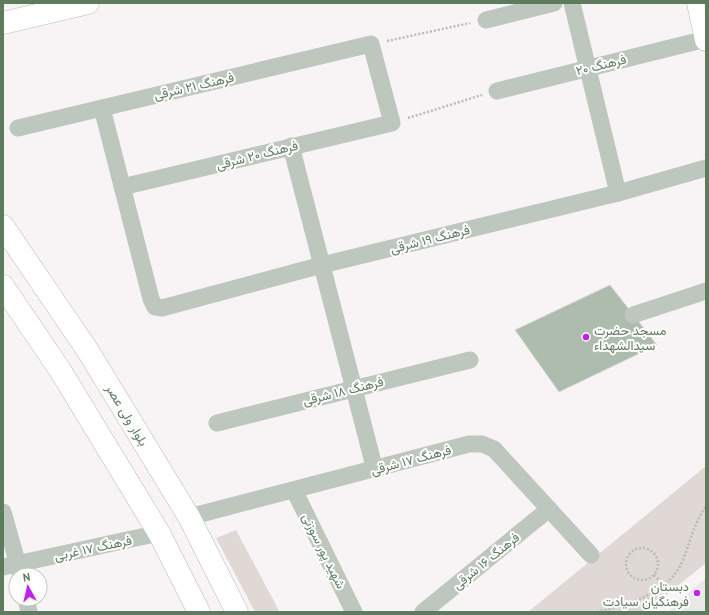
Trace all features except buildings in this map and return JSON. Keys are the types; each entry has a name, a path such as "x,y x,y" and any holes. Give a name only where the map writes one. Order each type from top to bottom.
{"main road":[{"path":"3,23 88,3"},
{"name":"بلوار ولی عصر","path":"3,226 88,351 189,517 236,612"},
{"path":"3,286 60,370 160,533 199,612"}],"street":[{"path":"486,20 554,3"},
{"path":"572,3 618,193"},
{"name":"فرهنگ ۲۰","path":"496,91 588,69 703,24"},
{"path":"371,44 392,123"},
{"name":"فرهنگ ۲۱ شرقی","path":"18,128 371,44"},
{"path":"102,108 122,187"},
{"name":"فرهنگ ۲۰ شرقی","path":"122,187 392,123"},
{"path":"291,146 375,470"},
{"name":"فرهنگ ۱۹ شرقی","path":"122,187 151,299 155,307 162,308 322,265 618,193 706,168"},
{"path":"634,315 706,291"},
{"name":"فرهنگ ۱۸ شرقی","path":"217,423 470,360"},
{"name":"فرهنگ ۱۷ شرقی","path":"189,517 375,470 469,444 482,444 494,449 591,555"},
{"name":"شهید پور سوزنی","path":"294,490 354,612"},
{"name":"فرهنگ ۱۶ شرقی","path":"423,612 549,509"},
{"path":"3,512 14,567"},
{"name":"فرهنگ ۱۷ غربی","path":"22,567 160,533"}],"path":[{"path":"371,44 486,20"},
{"path":"392,123 496,91"},
{"path":"597,612 638,600 654,593 676,573 700,515 706,506"},
{"path":"642,548 652,551 658,559 657,570 654,575 645,580 634,578 630,574 626,565 628,555 636,549 642,548"},
{"path":"654,575 664,584"}],"shaded area":[{"path":"706,466 706,563 645,612 528,612"},
{"path":"236,530 279,612 255,612 216,538"},
{"name":"دبستان فرهنگیان سیادت","path":"706,578 706,612 671,612 671,608"}],"place":[{"name":"مسجد حضرت سیدالشهداء","path":"586,337"},
{"name":"دبستان فرهنگیان سیادت","path":"697,593"}]}
